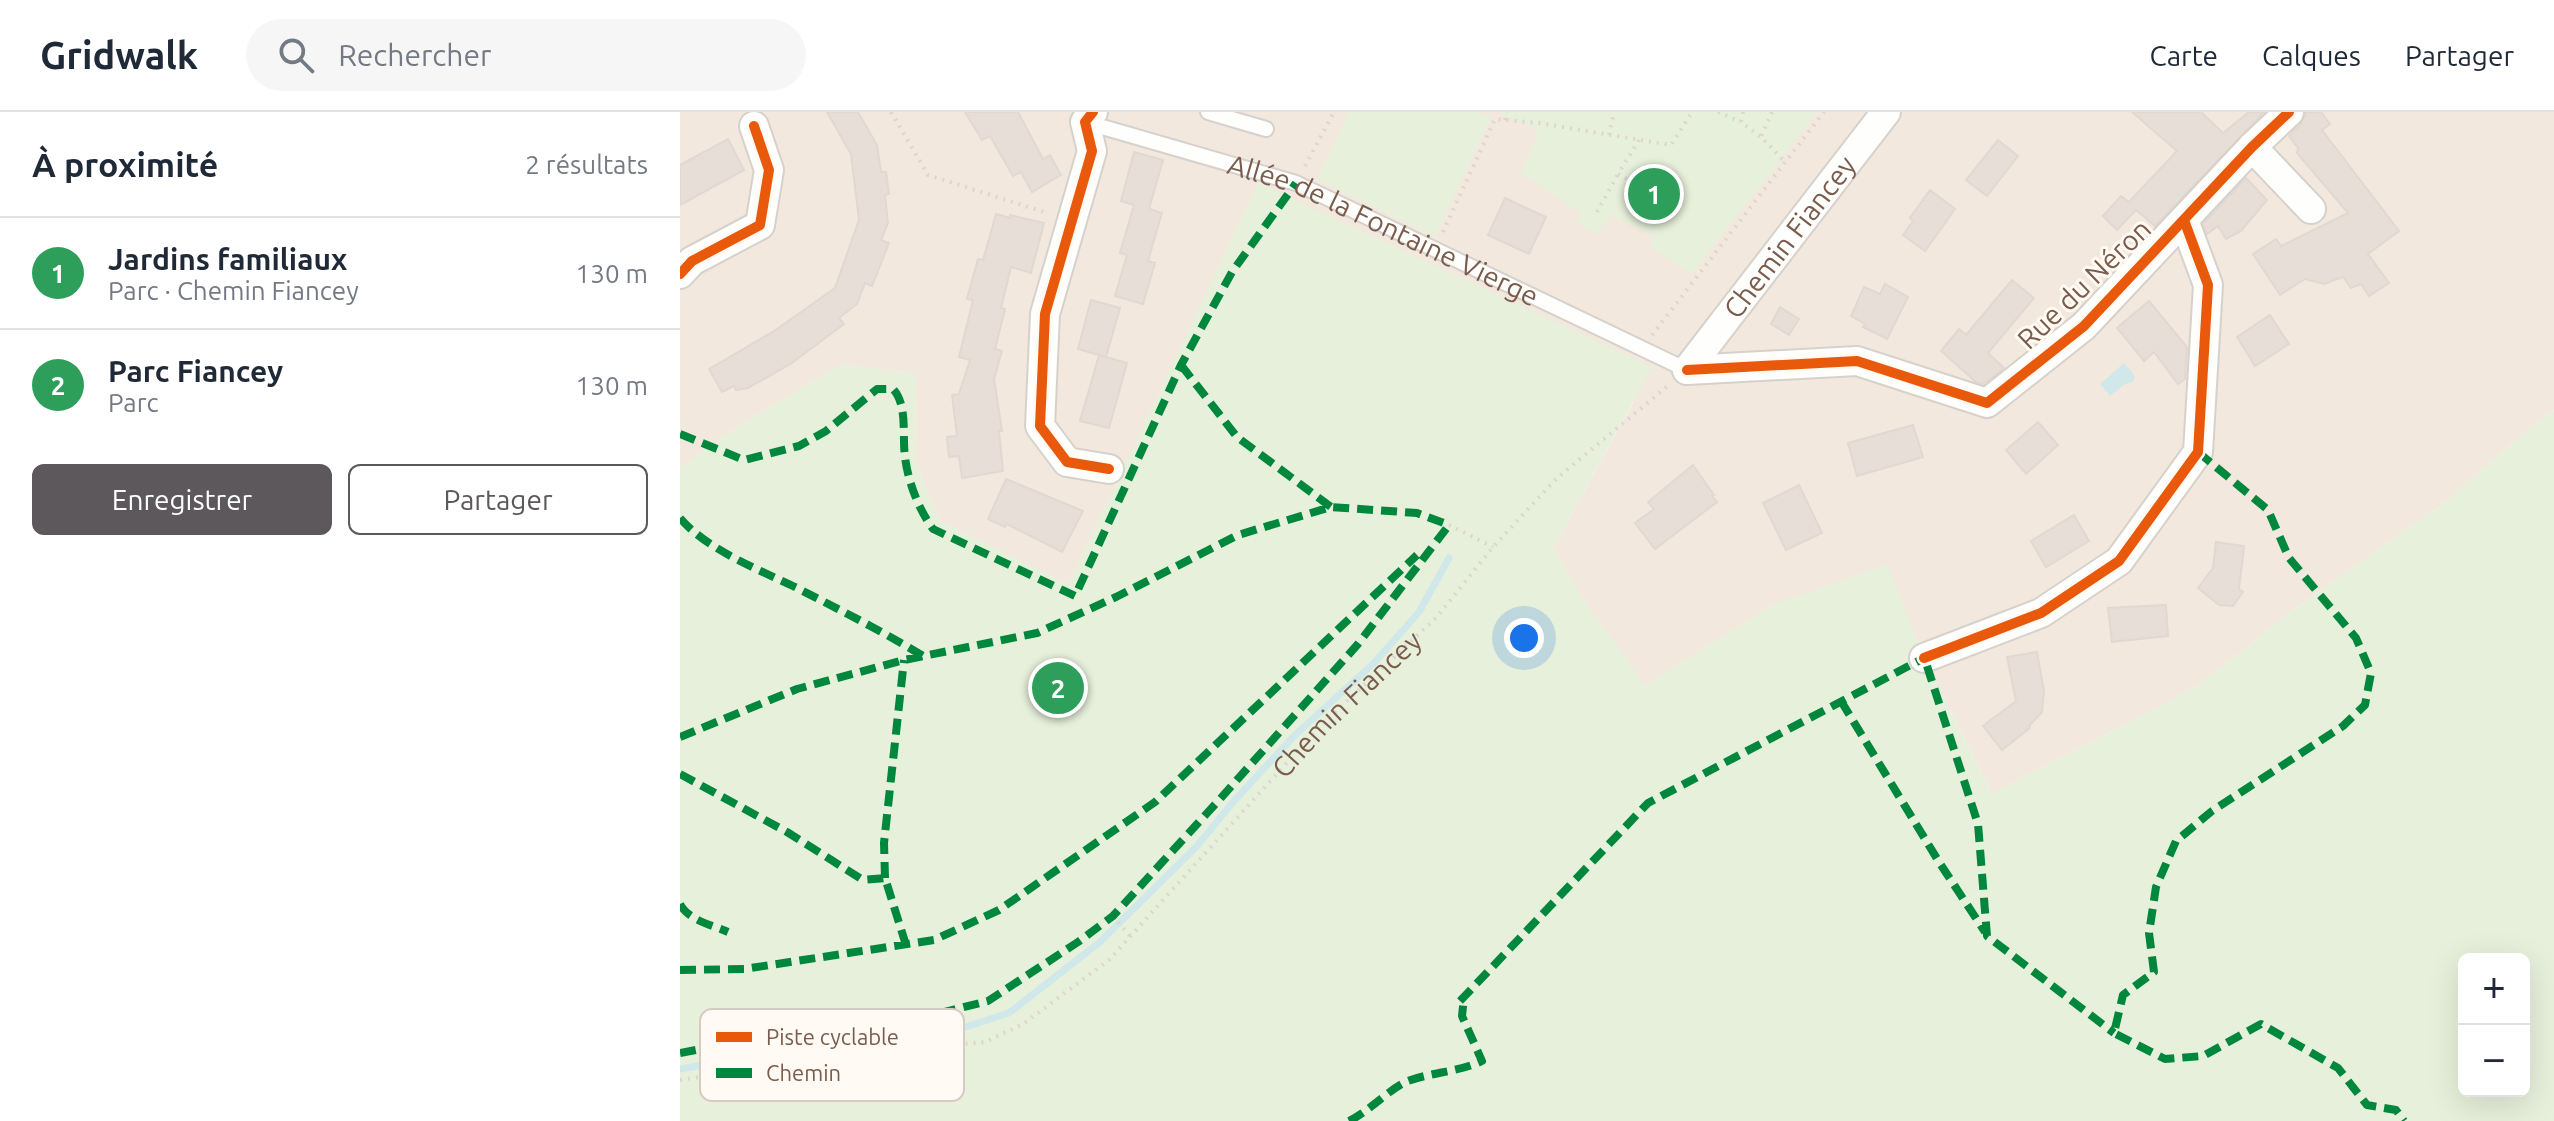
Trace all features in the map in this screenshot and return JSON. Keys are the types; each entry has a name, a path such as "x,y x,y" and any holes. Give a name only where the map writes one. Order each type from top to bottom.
{"street":[{"name":"Chemin Fiancey","path":"1687,370 1886,112"},
{"name":"Rue du Néron","path":"1687,370 1857,361 1987,403 2084,326 2252,147 2289,112"},
{"path":"1083,115 1092,151 1045,314 1040,426 1067,462 1109,469"},
{"path":"680,274 692,261 760,225 769,170 754,126"},
{"path":"2252,147 2311,209"},
{"path":"1924,658 2041,613 2119,561 2198,452 2208,285 2184,220"}],"lane":[{"path":"1208,112 1266,129"},
{"name":"Allée de la Fontaine Vierge","path":"1083,115 1296,183 1687,370"}],"path":[{"path":"891,112 928,175 1072,221"},
{"path":"1296,183 1334,112"},
{"path":"1505,120 1507,112"},
{"path":"1609,135 1614,112"},
{"path":"1436,248 1495,119 1671,145 1692,112"},
{"path":"1718,112 1741,122 1785,162"},
{"path":"1741,122 1743,112"},
{"path":"1761,137 1772,112"},
{"path":"1642,349 1824,112"},
{"path":"1597,212 1639,140"},
{"path":"1618,174 1658,196"},
{"path":"1449,525 1493,547"},
{"path":"1113,916 1130,936"}],"shaded area":[{"path":"680,112 2554,112 2554,410 2447,501 2300,605 2196,687 1992,794 1924,658 1771,606 1645,686 1580,595 1553,548 1634,401 1259,183 1068,585 939,520 916,464 915,373 841,365 741,424 680,469"}],"green space":[{"path":"1349,112 1479,112 1491,117 1435,236 1317,180"},
{"path":"1499,112 1817,112 1692,274 1650,247 1655,236 1609,215 1598,234 1577,223 1581,213 1521,173 1539,131"},
{"path":"1258,183 1652,367 1553,548 1580,595 1645,685 1771,606 1887,564 1924,658 1992,794 2196,687 2300,605 2447,501 2554,410 2554,1121 680,1121 680,469 741,424 841,365 915,373 916,464 939,520 1068,584"}],"water":[{"path":"2124,363 2135,376 2133,382 2125,384 2110,396 2100,384"}],"building":[{"path":"827,112 858,112 877,145 881,172 886,172 889,194 885,195 888,223 881,240 889,243 872,286 865,283 857,304 839,318 844,324 792,363 748,388 736,390 734,386 722,392 709,369 774,331 835,288 859,220 851,154"},
{"path":"965,112 1018,112 1043,159 1050,155 1061,175 1032,192 1021,172 1013,176 990,136 982,140"},
{"path":"2132,112 2201,112 2223,133 2249,112 2264,112 2155,226 2136,210 2117,230 2103,216 2121,196 2129,202 2177,151"},
{"path":"2306,112 2321,112 2330,124 2322,130 2399,231 2368,254 2389,283 2369,296 2361,284 2351,288 2343,277 2324,284 2305,279 2280,295 2253,254 2276,239 2281,246 2348,213 2297,153 2298,148 2289,136 2301,124"},
{"path":"728,139 744,170 680,205 680,165"},
{"path":"1998,140 2018,156 1987,196 1966,180"},
{"path":"1134,152 1163,160 1149,209 1162,213 1148,261 1155,263 1143,304 1115,296 1127,255 1120,253 1134,205 1121,201"},
{"path":"2246,178 2267,200 2241,231 2226,239 2218,226 2207,234 2203,224"},
{"path":"1930,190 1955,209 1925,251 1903,235 1913,221 1910,218"},
{"path":"1505,198 1546,217 1529,254 1488,235"},
{"path":"996,214 1044,223 1031,273 1011,267 1001,308 1005,309 995,349 1002,351 994,379 1002,431 999,431 1003,471 962,478 959,456 949,457 947,437 957,436 952,395 959,394 970,360 959,357 973,300 967,299 978,259 983,260"},
{"path":"2012,280 2034,298 1988,353 2004,368 1984,384 1976,382 1941,351 1959,329 1966,335"},
{"path":"1885,284 1908,297 1887,339 1863,327 1865,324 1851,316 1864,287 1880,294"},
{"path":"1091,300 1120,308 1106,357 1078,349"},
{"path":"2149,301 2187,347 2185,379 2178,384 2154,352 2144,361 2117,328"},
{"path":"1780,307 1799,319 1789,335 1771,324"},
{"path":"2270,315 2289,344 2255,366 2237,337"},
{"path":"1099,355 1127,363 1109,428 1080,421"},
{"path":"2038,422 2058,445 2026,474 2006,450"},
{"path":"1913,425 1923,457 1857,476 1848,443"},
{"path":"1693,465 1717,502 1655,549 1635,523 1654,509 1648,502"},
{"path":"1006,479 1083,511 1062,552 1007,524 1005,527 988,519"},
{"path":"1799,485 1822,533 1786,550 1763,503"},
{"path":"2074,515 2089,541 2046,567 2031,541"},
{"path":"2216,542 2244,546 2239,589 2243,592 2233,606 2219,605 2198,588 2213,568"},
{"path":"2166,605 2168,636 2112,642 2108,608"},
{"path":"2037,652 2044,691 2042,712 2030,728 2002,750 1983,726 2016,701 2007,657"}],"waterway":[{"path":"964,1028 1009,1013 1100,942 1197,846 1295,735 1374,663 1419,612 1449,558"},
{"path":"680,1069 700,1065"}],"marked path":[{"path":"680,434 744,460 799,446 826,431 877,389 893,389 903,412 909,476 919,504 933,529 1075,596 1181,365 1232,272 1296,183"},
{"path":"1181,365 1237,437 1331,507"},
{"path":"2198,452 2268,510 2289,558 2356,638 2371,673 2365,705 2343,726 2212,811 2176,841 2156,887 2149,933 2154,972 2123,995 2114,1033 2165,1059 2203,1056 2261,1024 2338,1068 2367,1105 2396,1110 2404,1121"},
{"path":"680,737 797,689 904,660 1037,633 1238,535 1331,507 1417,513 1449,525"},
{"path":"680,518 719,549 923,656"},
{"path":"956,1009 988,1001 1113,916 1358,644 1449,525"},
{"path":"680,970 744,969 934,940 999,910 1155,802 1417,555"},
{"path":"1460,1001 1648,803 1924,658"},
{"path":"885,878 884,843 904,660"},
{"path":"1927,666 1978,824 1987,936 2114,1033"},
{"path":"1841,701 1985,932"},
{"path":"680,774 787,832 863,880 885,878 906,945"},
{"path":"680,904 694,918 728,932"},
{"path":"1349,1121 1408,1081 1482,1061 1462,1016 1464,997"},
{"path":"680,1053 700,1049"}],"cycle path":[{"path":"1093,112 1085,122 1092,151 1045,314 1040,426 1067,462 1109,469"},
{"path":"1687,370 1857,361 1987,403 2084,326 2252,147 2289,112"},
{"path":"680,274 692,261 760,225 769,170 754,126"},
{"path":"1924,658 2041,613 2119,561 2198,452 2208,285 2184,220"}],"place":[{"name":"Jardins familiaux","path":"1654,194"},
{"name":"Parc Fiancey","path":"1058,688"}]}
